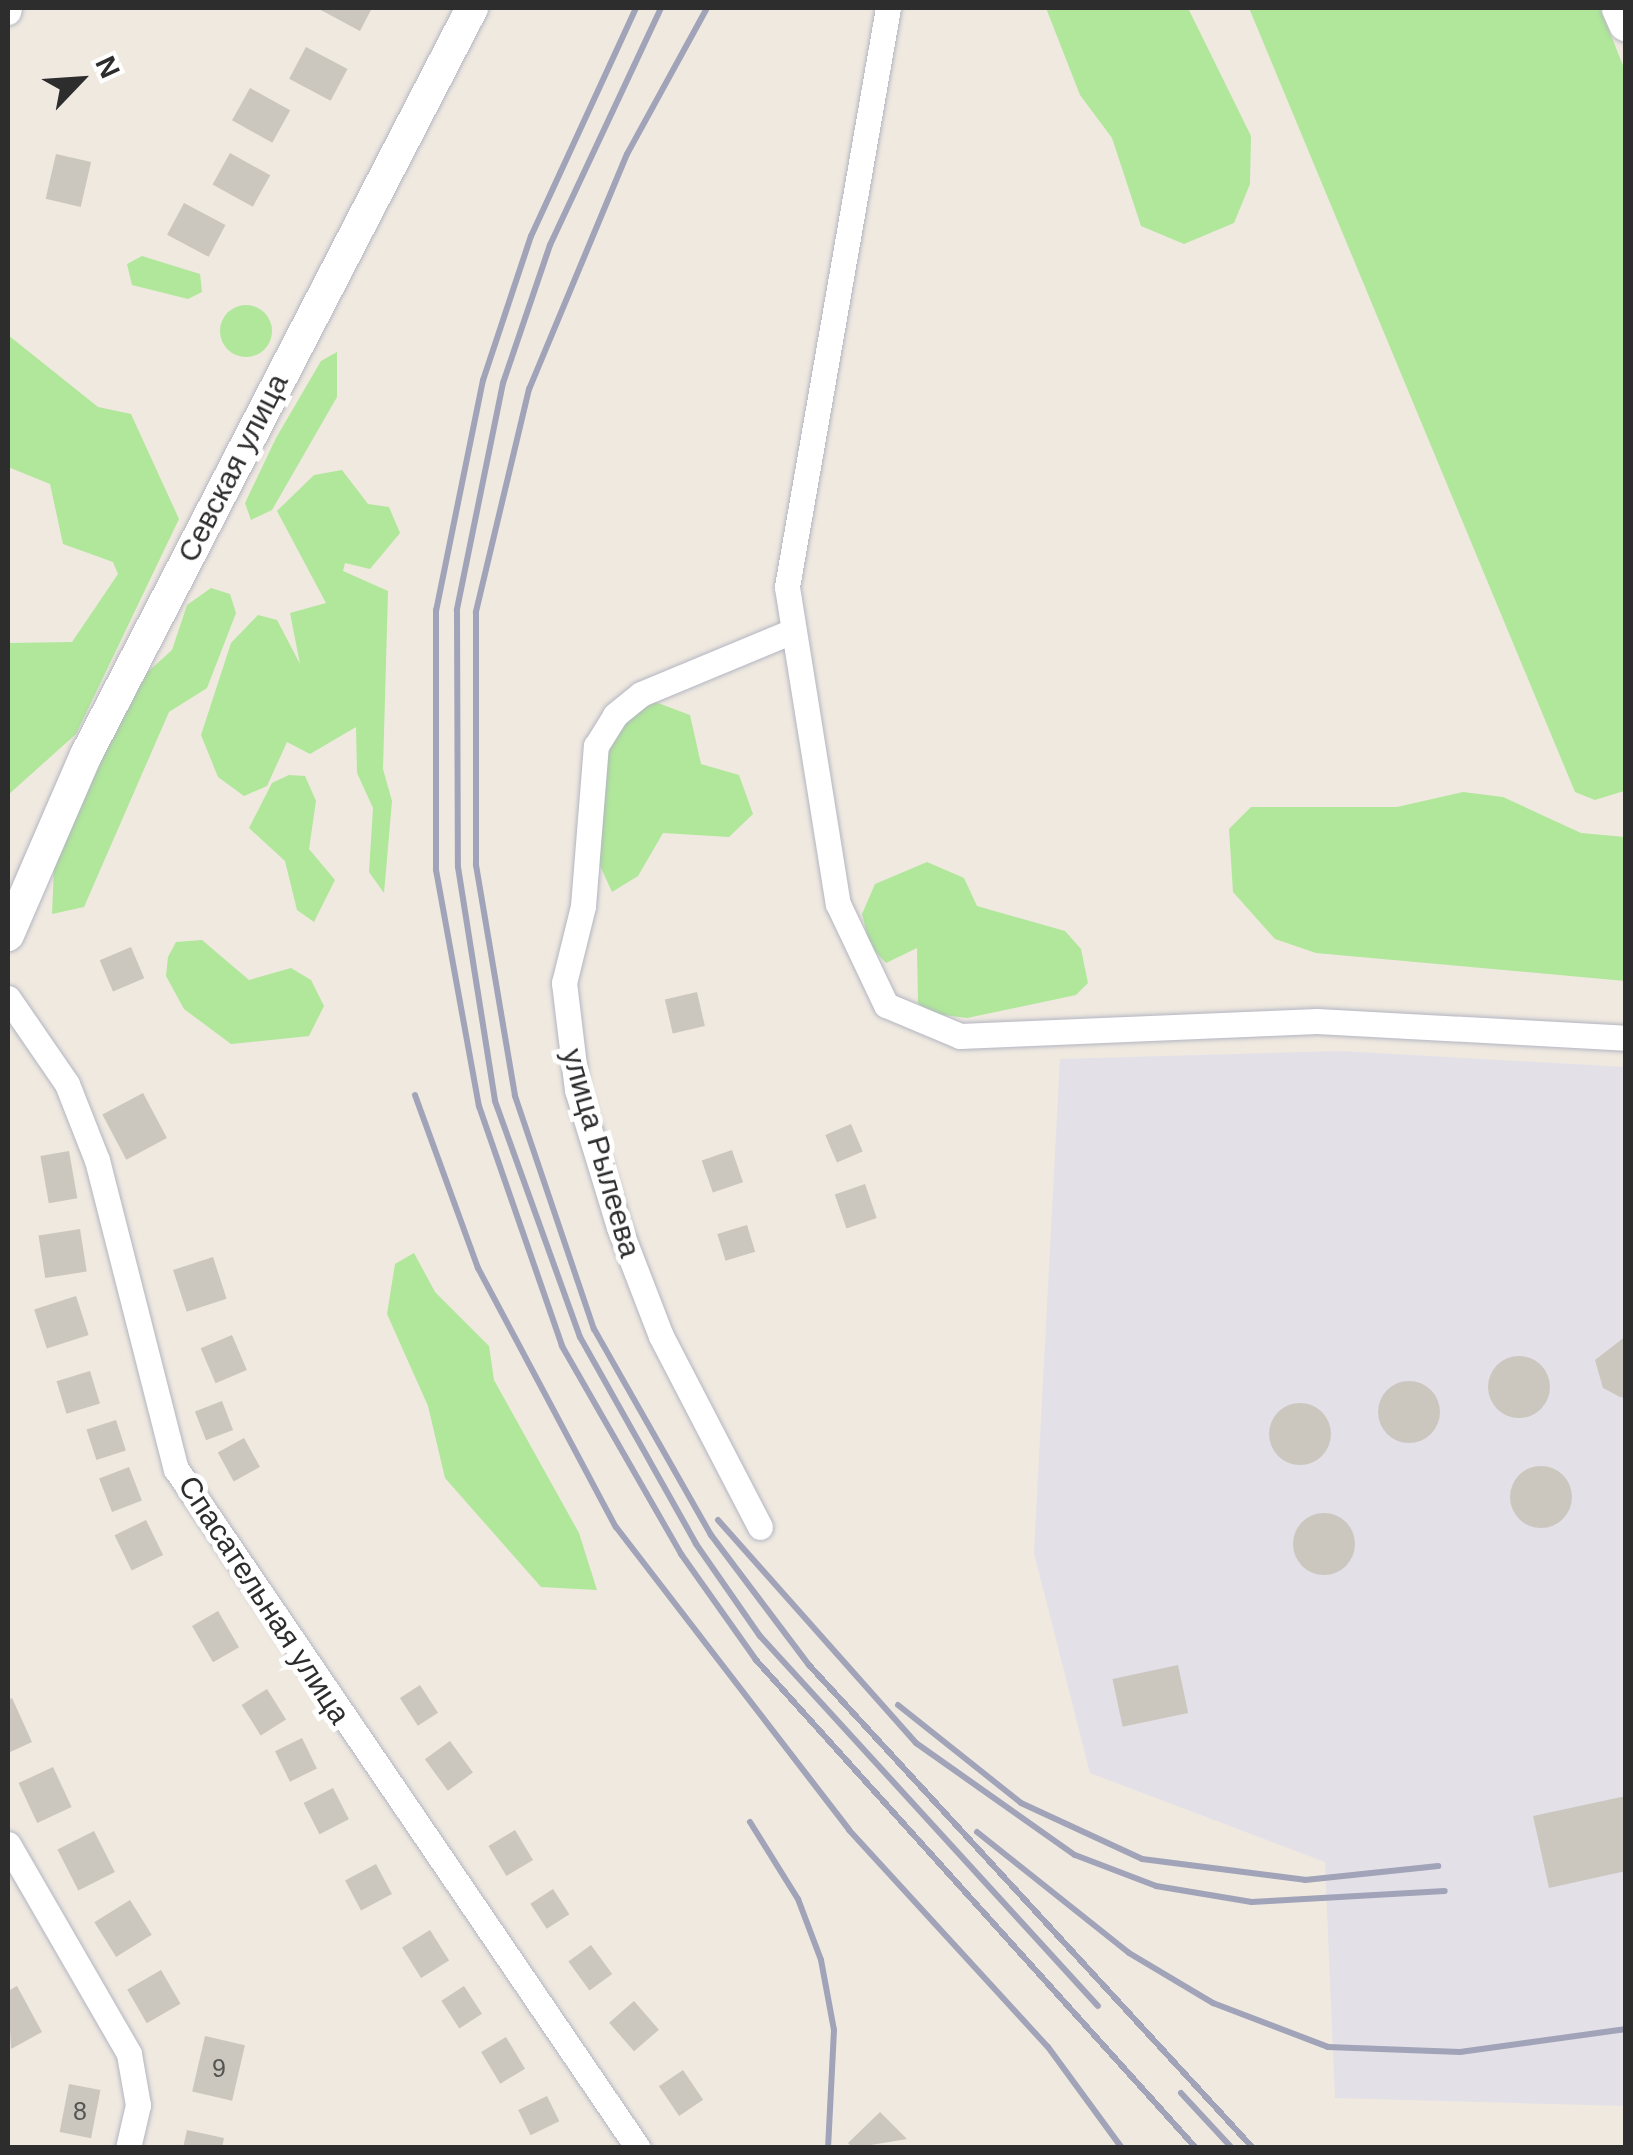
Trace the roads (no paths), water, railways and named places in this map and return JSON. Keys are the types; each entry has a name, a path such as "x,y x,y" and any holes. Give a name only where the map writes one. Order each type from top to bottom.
{"main road":[{"path":"1619,8 1626,24"}],"street":[{"name":"Севская улица","path":"9,923 86,755 472,8"},
{"path":"888,8 791,550 792,630 838,904 854,954 902,1017 960,1036 1317,1021 1626,1038"},
{"name":"улица Рылеева","path":"760,1527 661,1336 619,1227 577,1090 564,983 582,906 596,746 615,715 642,694 792,630"},
{"name":"Спасательная улица","path":"8,998 54,1061 86,1130 176,1469 638,2148"},
{"path":"8,1844 130,2054 138,2105 128,2148"}],"railway":[{"path":"636,8 531,236 483,380 436,610 436,870 479,1106 562,1346 681,1554 756,1660 1196,2148"},
{"path":"661,8 550,245 503,383 457,610 458,867 495,1101 580,1337 696,1544 760,1636 1098,2006"},
{"path":"707,8 627,154 529,389 476,612 476,865 515,1096 594,1329 711,1535 809,1665 1253,2148"},
{"path":"415,1095 478,1268 616,1527 849,1830 1048,2047 1122,2148"},
{"path":"718,1520 916,1743 1075,1855 1156,1886 1252,1902 1445,1891"},
{"path":"898,1705 1021,1803 1142,1859 1305,1880 1438,1866"},
{"path":"750,1822 798,1899 821,1960 834,2030 828,2148"},
{"path":"977,1832 1129,1953 1213,2003 1328,2047 1460,2052 1626,2029"},
{"path":"1181,2093 1232,2148"}]}
